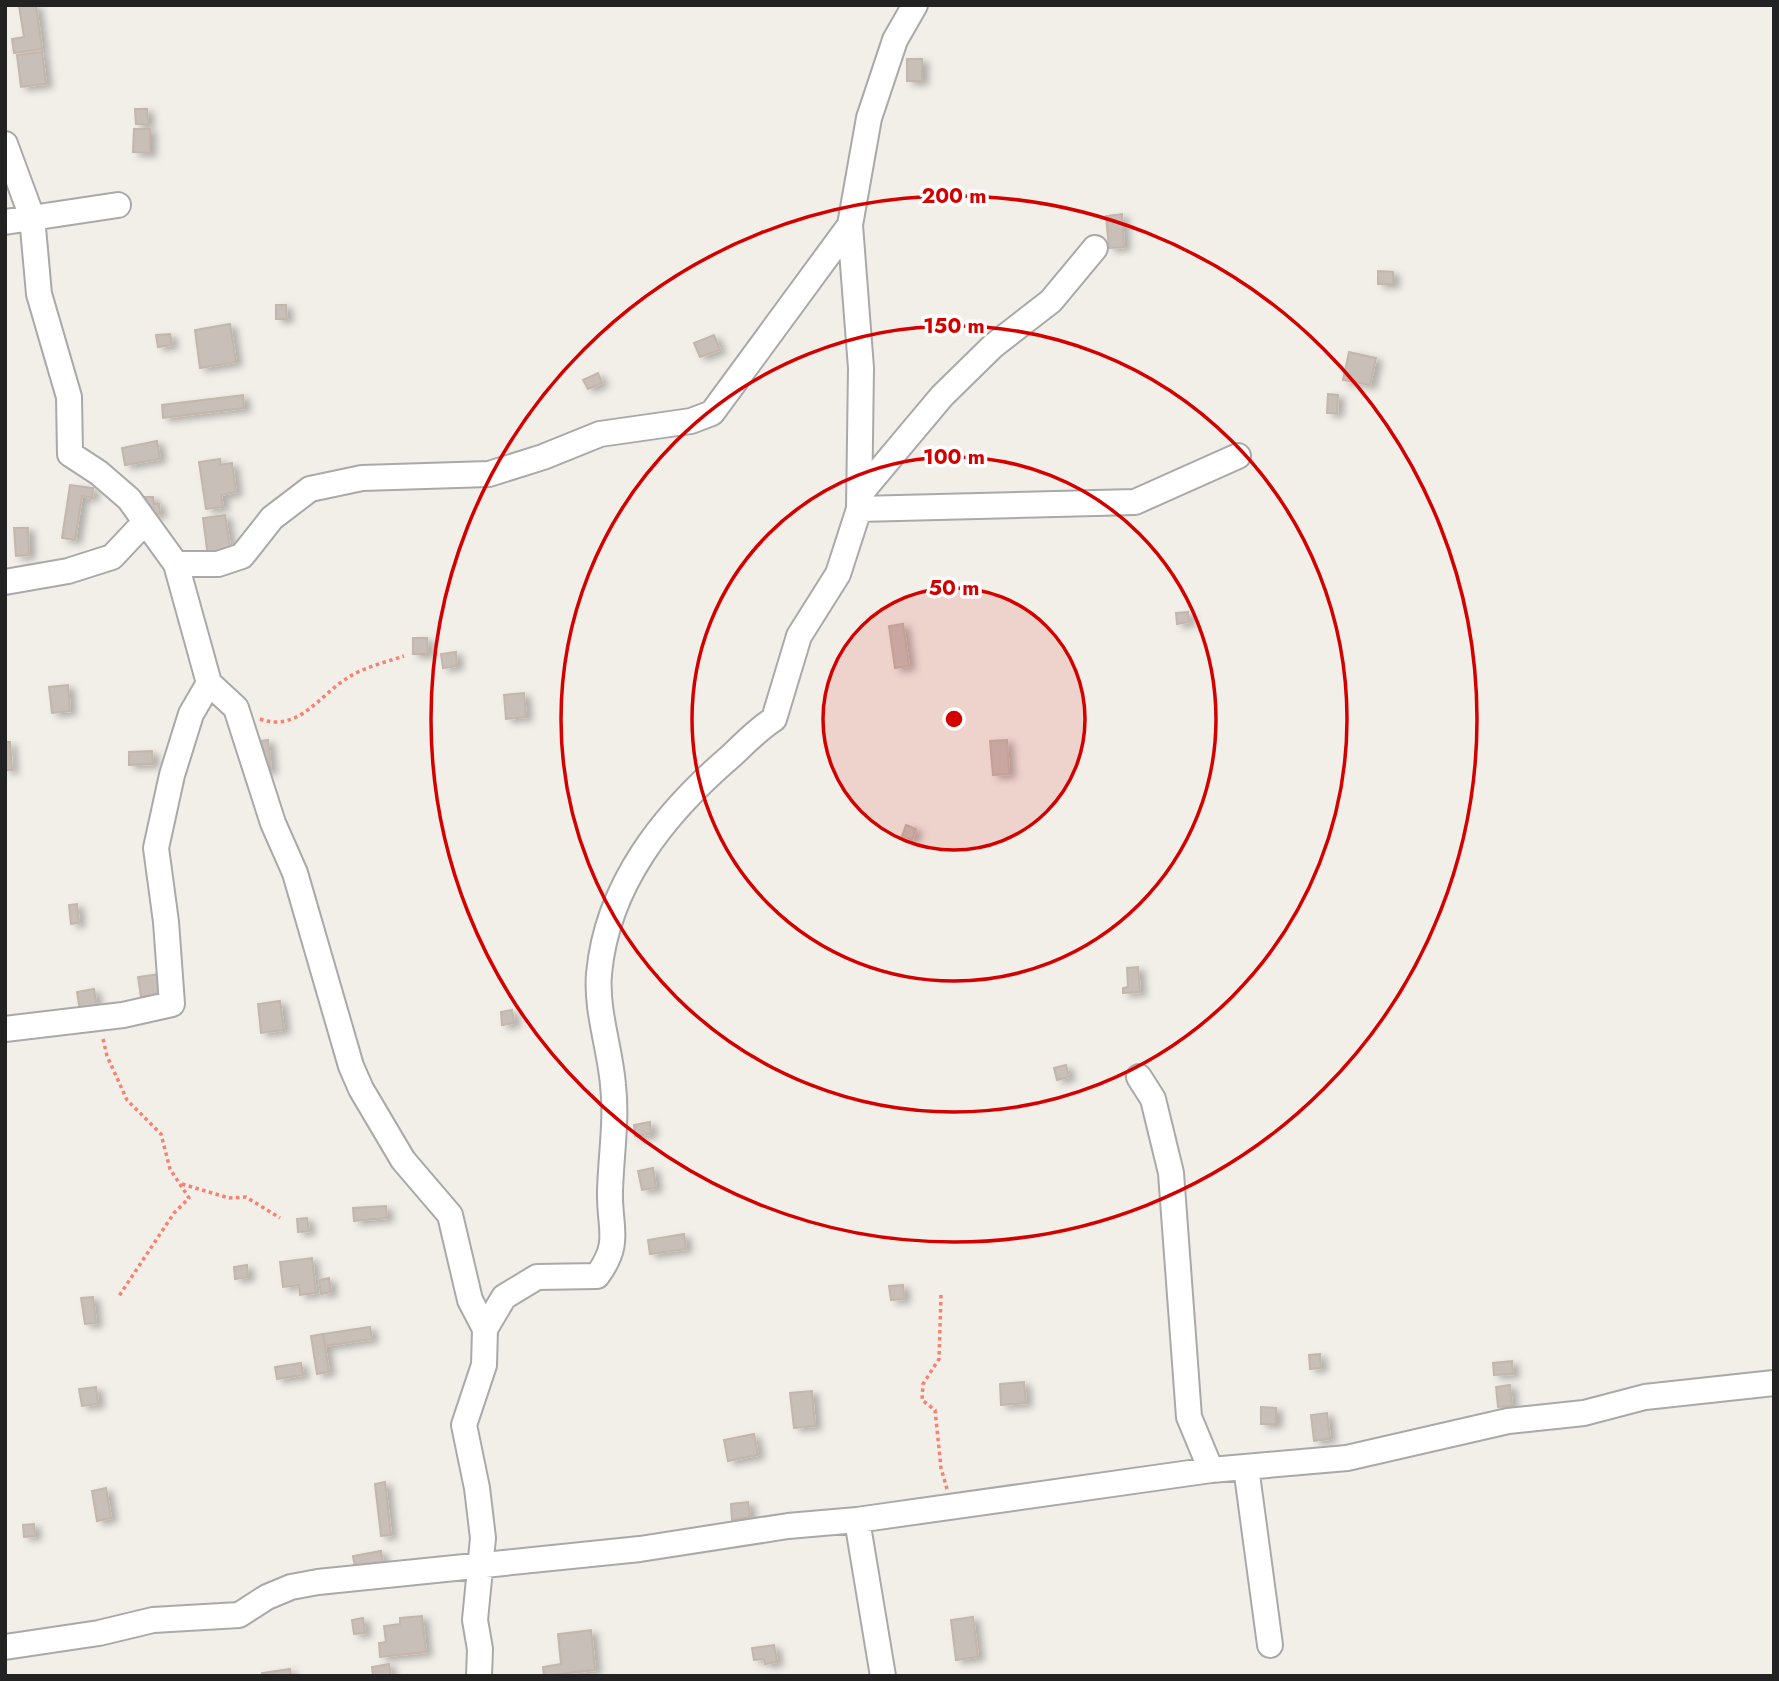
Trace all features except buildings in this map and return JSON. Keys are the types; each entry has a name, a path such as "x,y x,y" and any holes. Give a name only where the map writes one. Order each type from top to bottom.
{"street":[{"path":"485,1329 504,1297 537,1277 597,1276 611,1258 614,1240 610,1192 615,1144 613,1085 599,975 620,891 643,851 688,793 753,733 774,719 799,636 838,574 859,502 861,368 850,225 869,118 895,40 915,5"},
{"path":"5,144 32,217 39,294 69,397 70,454 99,472 130,499 176,564 209,683 236,708 273,823 295,873 351,1066 361,1089 404,1160 450,1215 470,1300 485,1329 484,1365 464,1425 479,1500 483,1538 475,1620 480,1649 479,1676"},
{"path":"5,222 118,205"},
{"path":"176,564 218,564 242,556 272,518 310,489 362,478 489,474 543,457 600,434 691,421 712,413 850,225"},
{"path":"859,502 942,396 993,346 1051,301 1095,248"},
{"path":"859,502 1135,502 1238,456"},
{"path":"5,582 68,571 112,557 145,523"},
{"path":"5,1029 172,1004 166,922 156,848 172,775 191,714 209,683"},
{"path":"1139,1077 1153,1099 1171,1173 1189,1417 1211,1470"},
{"path":"5,1647 99,1633 153,1620 239,1615 267,1597 304,1584 450,1568 480,1568 640,1549 788,1526 856,1520 1211,1470 1347,1458 1508,1421 1584,1413 1645,1397 1774,1383"},
{"path":"1246,1466 1270,1645"},
{"path":"856,1520 883,1676"}],"path":[{"path":"236,708 265,720 289,721 311,709 348,678 404,656"},
{"path":"98,1017 107,1056 127,1100 161,1134 170,1170 189,1198 174,1213 119,1296"},
{"path":"182,1184 229,1198 246,1197 280,1219"},
{"path":"941,1295 939,1359 923,1384 922,1400 935,1409 942,1468 952,1506"}]}
